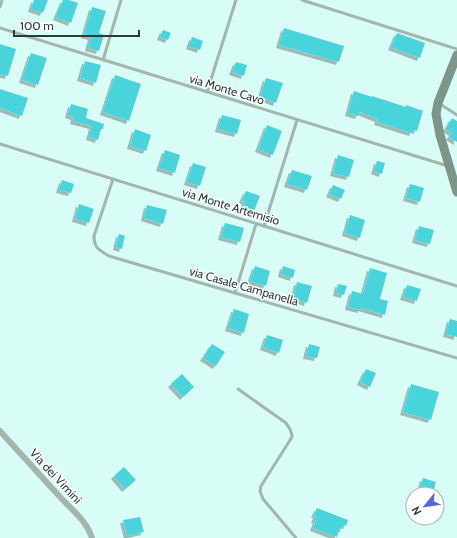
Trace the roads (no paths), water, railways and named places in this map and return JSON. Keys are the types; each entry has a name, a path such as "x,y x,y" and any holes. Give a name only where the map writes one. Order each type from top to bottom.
{"street":[{"path":"457,55 438,103 436,114 440,135 457,192"},
{"name":"Via dei Vimini","path":"0,431 81,518 92,538"}],"lane":[{"path":"0,7 2,0"},
{"path":"103,60 121,0"},
{"path":"207,92 236,0"},
{"path":"302,0 457,49"},
{"name":"via Monte Cavo","path":"0,28 449,166"},
{"path":"438,103 457,115"},
{"path":"264,226 297,120"},
{"name":"via Monte Artemisio","path":"0,144 457,286"},
{"name":"via Casale Campanella","path":"113,179 94,236 94,243 99,249 109,256 457,358"},
{"path":"235,293 256,224"},
{"path":"238,389 286,423 292,433 292,437 261,486 260,491 263,499 296,538"}]}
